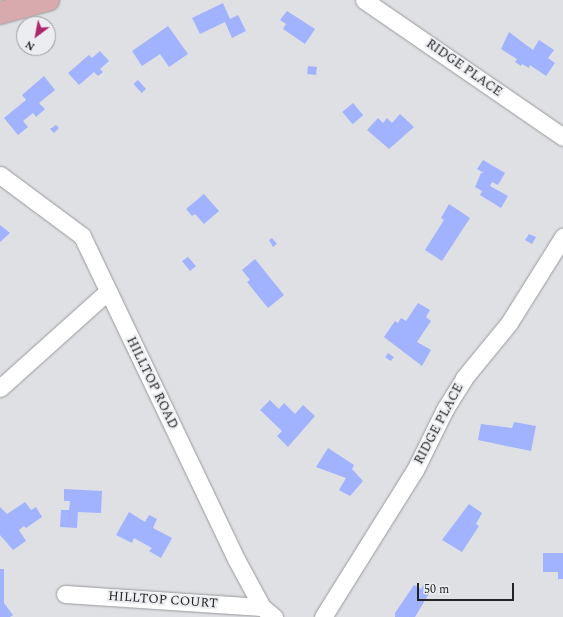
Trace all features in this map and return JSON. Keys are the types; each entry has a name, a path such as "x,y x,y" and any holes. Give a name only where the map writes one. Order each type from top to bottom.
{"main road":[{"path":"0,13 36,2"}],"street":[{"name":"RIDGE PLACE","path":"364,0 563,137"},
{"name":"HILLTOP ROAD","path":"0,175 82,236 268,612"},
{"name":"RIDGE PLACE","path":"323,617 415,470 445,409 464,378 509,323 563,237"},
{"path":"0,388 108,291"},
{"name":"HILLTOP COURT","path":"66,594 268,612"}],"building":[{"path":"223,3 230,19 238,15 246,31 232,38 225,22 200,34 192,18"},
{"path":"287,11 315,29 305,44 283,29 286,24 280,20"},
{"path":"168,26 188,54 169,67 160,54 142,66 132,51"},
{"path":"509,32 533,50 539,40 554,50 548,58 555,63 546,76 530,65 529,68 522,64 521,66 515,62 517,59 501,49"},
{"path":"100,51 109,61 100,69 103,72 98,76 94,72 79,85 68,73 89,55 92,58"},
{"path":"308,66 317,67 316,75 307,74"},
{"path":"44,76 55,90 39,103 45,109 36,117 33,113 23,121 28,127 18,135 4,118 26,100 22,95"},
{"path":"138,80 146,89 142,93 134,84"},
{"path":"353,103 363,115 353,124 342,112"},
{"path":"400,114 414,127 389,149 367,130 378,118 383,123 387,118 392,123"},
{"path":"56,125 59,128 54,133 50,129"},
{"path":"483,160 505,173 498,185 492,182 490,186 508,196 501,208 480,195 482,191 475,187 481,173 484,173 477,169"},
{"path":"204,194 219,211 204,224 195,214 192,216 186,209"},
{"path":"449,204 470,218 442,261 425,250 444,220 441,218"},
{"path":"0,225 10,233 0,242"},
{"path":"529,234 536,237 532,244 525,240"},
{"path":"272,238 277,244 273,247 269,240"},
{"path":"188,257 196,266 190,271 182,261"},
{"path":"255,259 284,295 268,308 247,282 250,280 242,270"},
{"path":"418,303 430,310 426,317 431,321 417,342 431,350 422,366 384,337 395,321 398,323 401,318 406,321"},
{"path":"388,353 394,357 391,361 385,357"},
{"path":"270,400 279,409 284,403 295,414 303,405 315,416 288,447 277,436 282,431 260,410"},
{"path":"514,422 536,426 531,451 478,440 481,424 512,428"},
{"path":"328,448 354,465 352,469 363,481 350,496 339,490 346,478 316,467"},
{"path":"64,489 102,491 101,513 78,512 77,528 60,527 61,510 69,510 70,501 64,501"},
{"path":"25,502 31,510 36,507 42,517 26,528 24,526 19,530 26,541 13,550 0,535 0,507 7,514"},
{"path":"469,504 482,513 476,524 479,526 462,552 442,540"},
{"path":"129,512 145,522 149,515 157,519 153,528 172,538 161,558 149,551 152,548 134,538 132,543 116,535"},
{"path":"543,553 563,553 563,579 558,579 558,572 543,572"},
{"path":"0,569 4,569 4,603 13,615 10,617 0,617"},
{"path":"425,582 433,587 415,617 395,617 395,613 414,585 421,589"}]}
